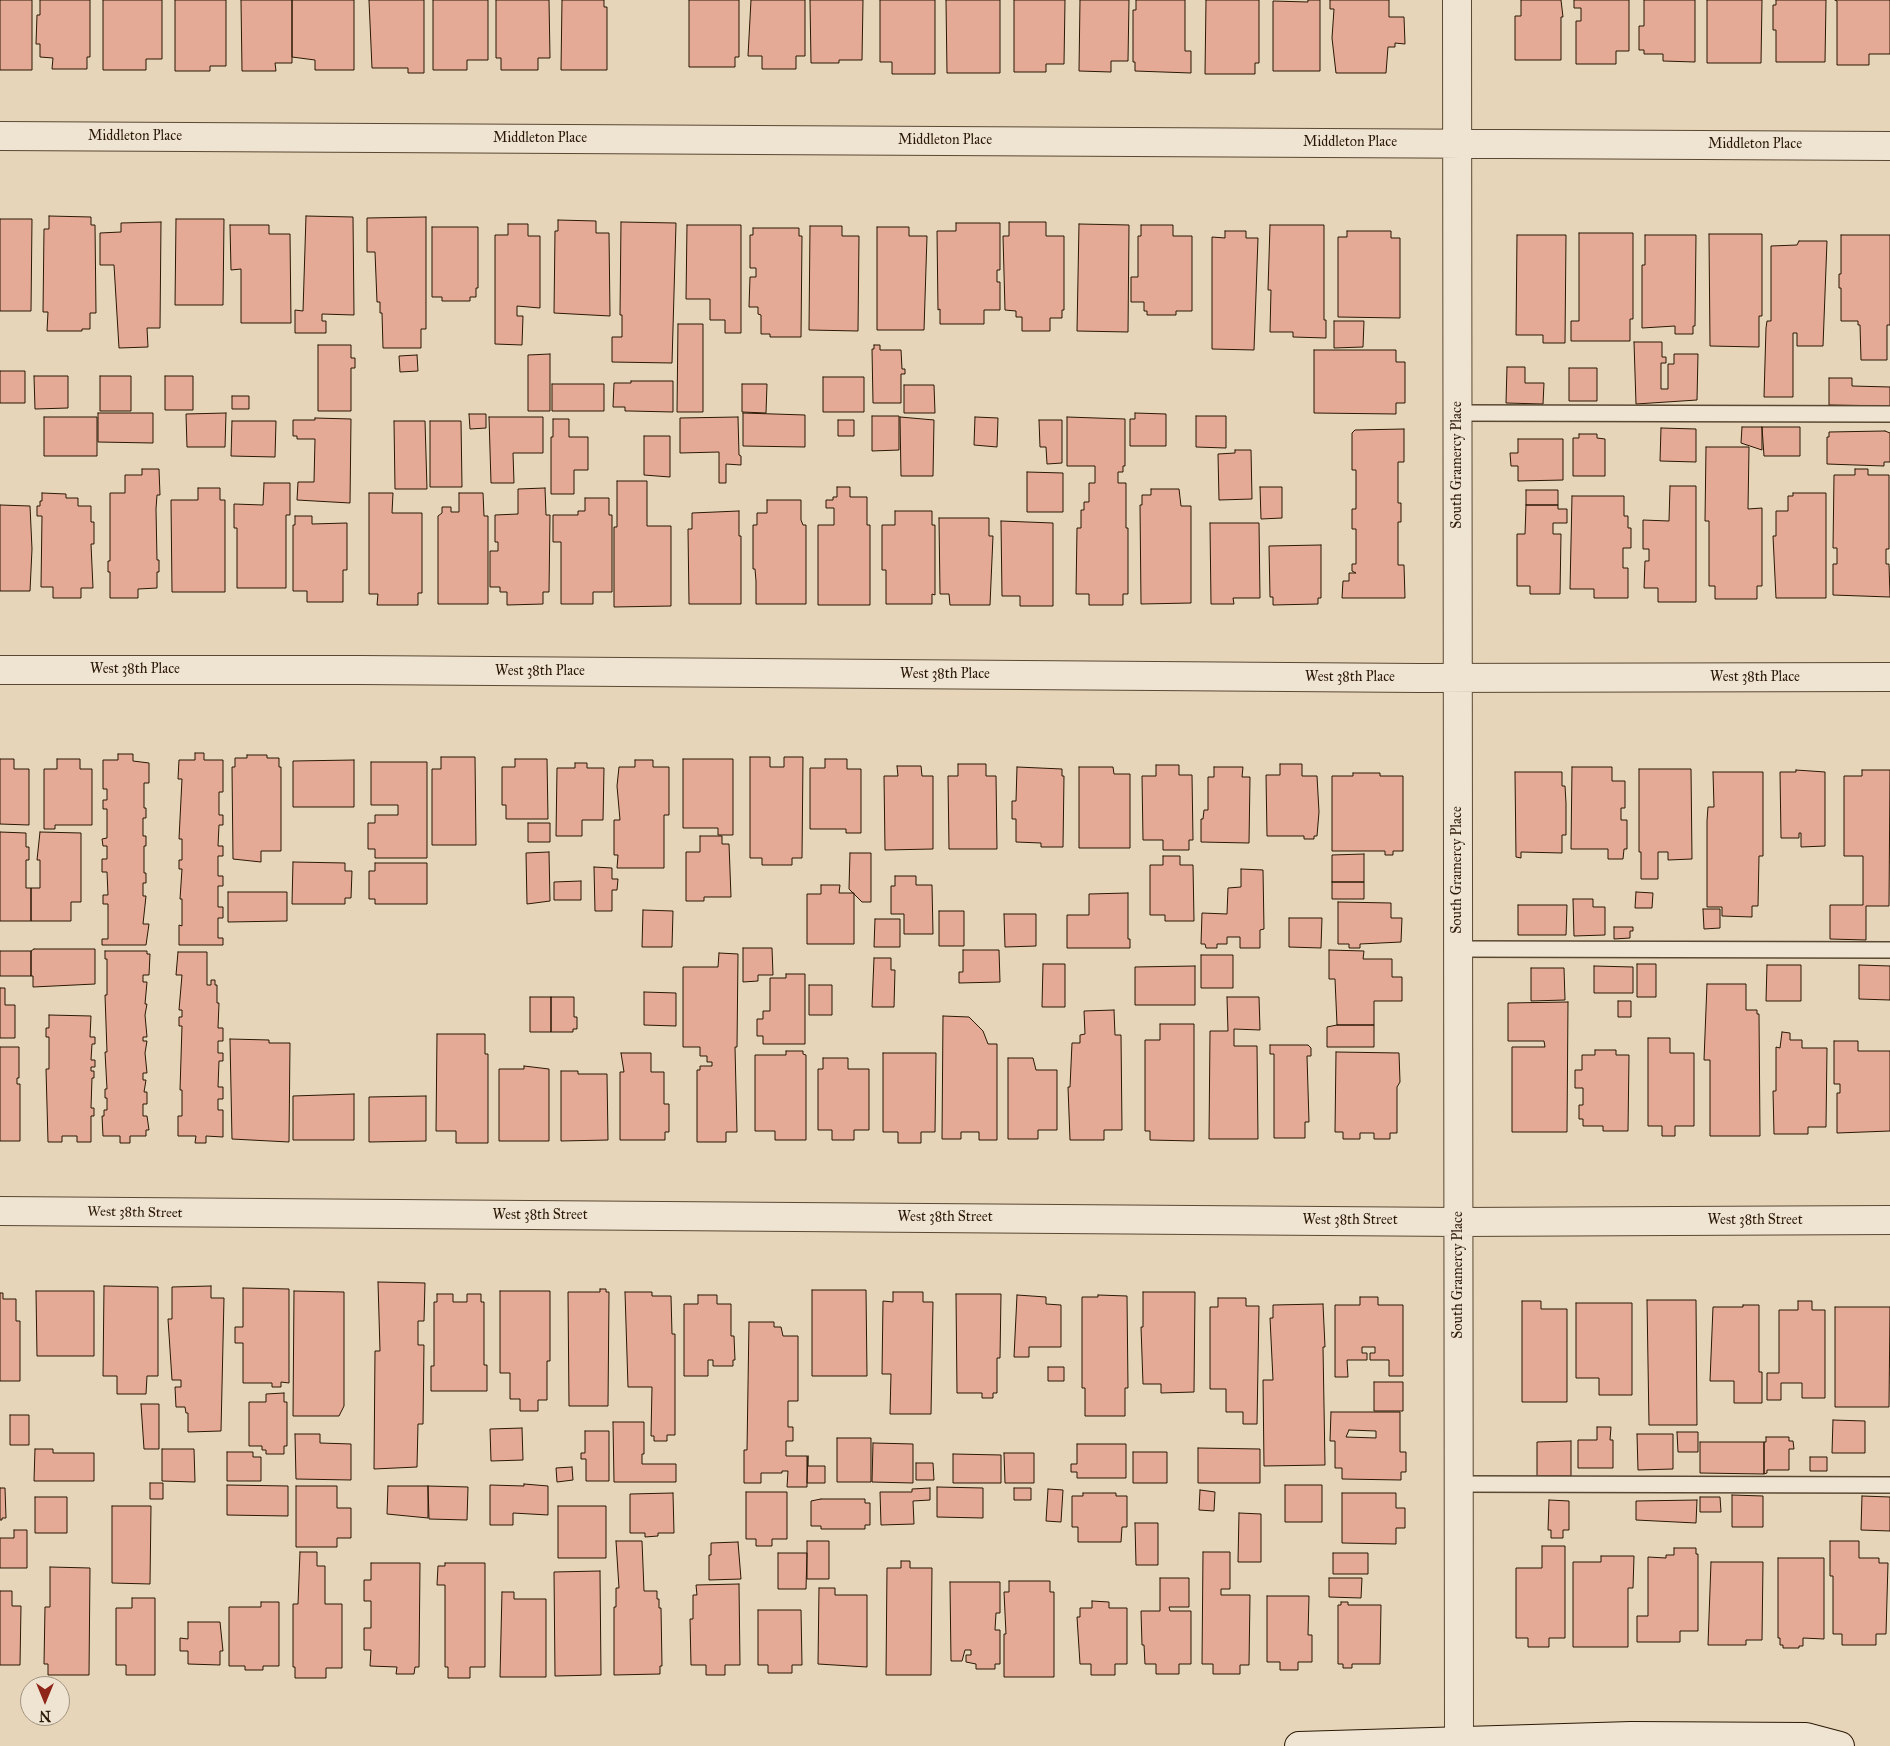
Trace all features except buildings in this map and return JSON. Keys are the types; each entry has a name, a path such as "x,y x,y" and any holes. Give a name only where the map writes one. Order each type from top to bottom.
{"street":[{"name":"South Gramercy Place","path":"1457,0 1459,1740"},
{"name":"Middleton Place","path":"0,136 1890,146"},
{"name":"West 38th Place","path":"0,670 360,670 1458,678 1890,677"},
{"name":"West 38th Street","path":"0,1211 1458,1222 1890,1220"},
{"path":"1299,1746 1631,1736 1806,1737 1840,1746"}],"lane":[{"path":"1458,413 1890,414"},
{"path":"1458,950 1890,950"},
{"path":"1459,1484 1890,1485"}]}
